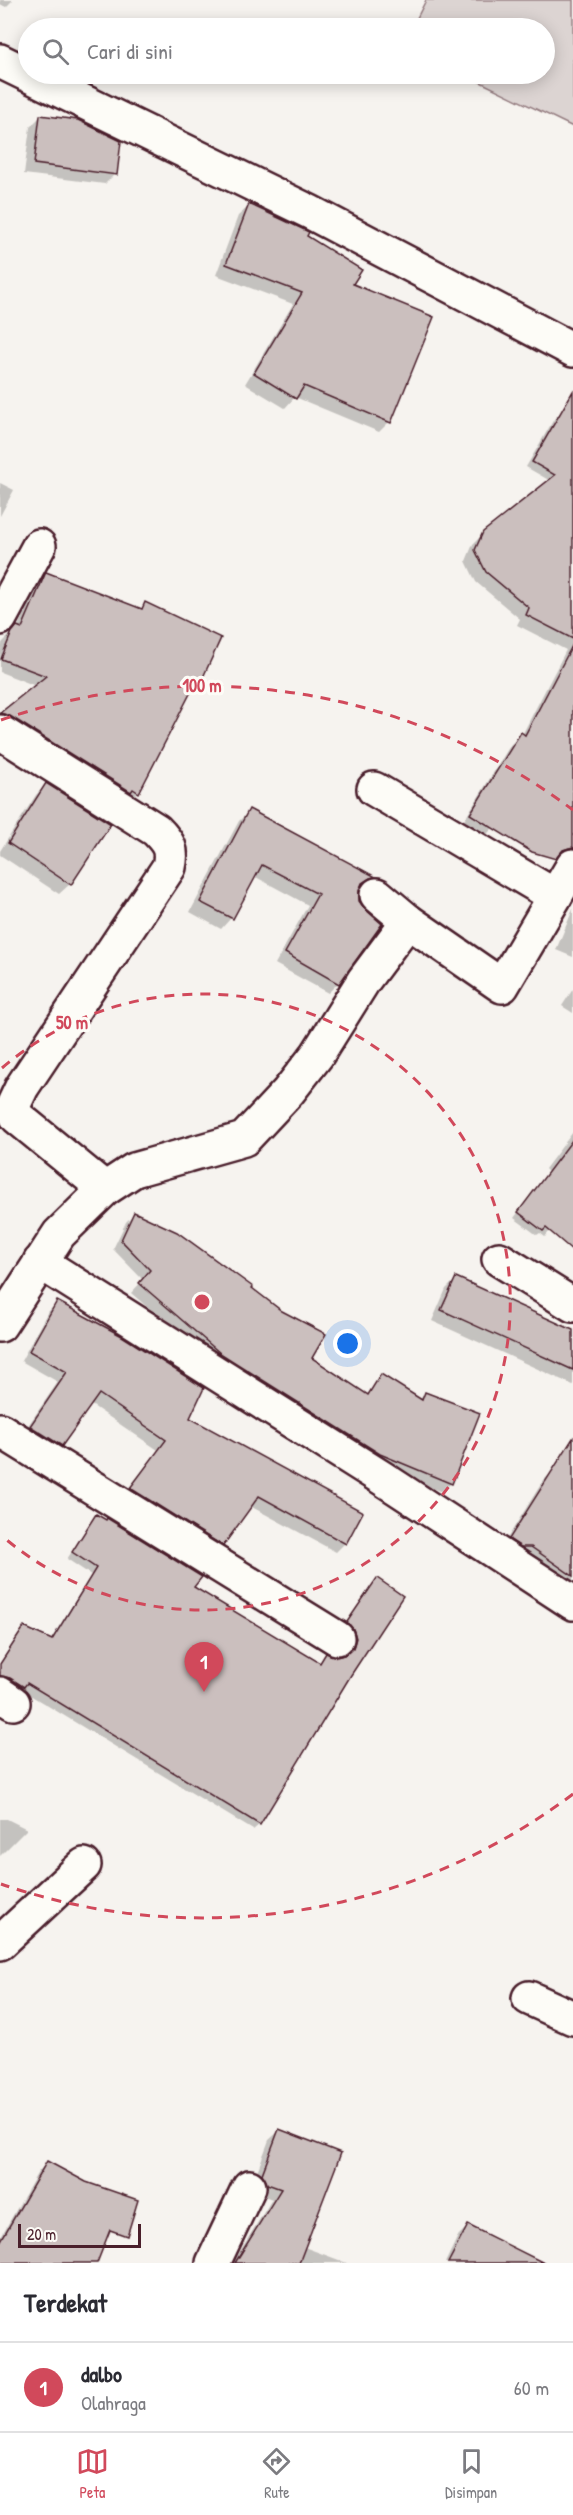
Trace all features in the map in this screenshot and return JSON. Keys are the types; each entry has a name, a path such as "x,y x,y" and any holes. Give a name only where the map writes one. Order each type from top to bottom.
{"street":[{"path":"0,60 18,69"},
{"path":"49,84 310,212 573,350"},
{"path":"0,618 39,546"},
{"path":"0,732 156,830 171,847 172,856 169,867 22,1088 13,1106 17,1117 105,1190"},
{"path":"374,789 555,896"},
{"path":"377,895 408,921 502,986 573,866"},
{"path":"0,1325 59,1234 105,1190 134,1170 244,1139 288,1092 317,1055 364,980 408,921"},
{"path":"499,1259 573,1305"},
{"path":"40,1262 372,1472 573,1603"},
{"path":"0,1430 337,1638"},
{"path":"0,1943 84,1865"},
{"path":"529,1998 573,2018"},
{"path":"213,2263 249,2187"}],"shaded area":[{"path":"426,0 573,0 573,127 485,84 555,84 555,18 417,18"}],"building":[{"path":"40,115 78,120 121,141 117,175 34,164"},
{"path":"249,204 309,232 307,236 362,270 353,284 434,317 391,423 304,386 296,399 254,373 302,293 226,264"},
{"path":"573,391 573,639 526,615 529,608 486,572 475,550 483,532 555,475 532,462"},
{"path":"46,572 142,609 145,602 221,638 199,686 195,684 139,793 133,789 131,792 10,716 0,713 46,676 1,659 12,632 17,626 22,628"},
{"path":"573,644 573,847 563,850 556,859 532,852 470,814 521,732 525,735"},
{"path":"46,783 111,824 71,885 8,843"},
{"path":"249,809 376,877 362,883 359,901 382,924 339,984 285,953 318,894 262,865 233,919 200,902"},
{"path":"573,1139 573,1251 546,1228 543,1231 518,1212"},
{"path":"134,1212 177,1232 282,1311 326,1334 312,1358 368,1395 381,1374 422,1400 425,1392 480,1413 452,1484 380,1454 220,1353 139,1283 150,1270 121,1240"},
{"path":"456,1277 573,1330 573,1370 441,1310"},
{"path":"57,1301 122,1336 204,1388 190,1418 363,1512 346,1544 259,1496 223,1546 130,1488 166,1440 99,1394 62,1446 30,1426 67,1372 29,1351"},
{"path":"573,1438 573,1576 531,1547 521,1547 509,1539"},
{"path":"96,1514 106,1520 107,1518 202,1577 194,1587 320,1663 326,1653 337,1657 353,1648 356,1638 347,1622 377,1578 403,1596 351,1675 260,1825 27,1683 24,1687 10,1678 0,1676 0,1664 24,1627 52,1640 96,1568 72,1552"},
{"path":"279,2129 341,2153 299,2263 235,2263 281,2189 267,2184 262,2174"},
{"path":"47,2161 86,2182 138,2200 127,2236 110,2230 97,2263 0,2263 0,2242"},
{"path":"468,2225 544,2263 448,2263"}],"place":[{"name":"dalbo","path":"204,1692"}]}
